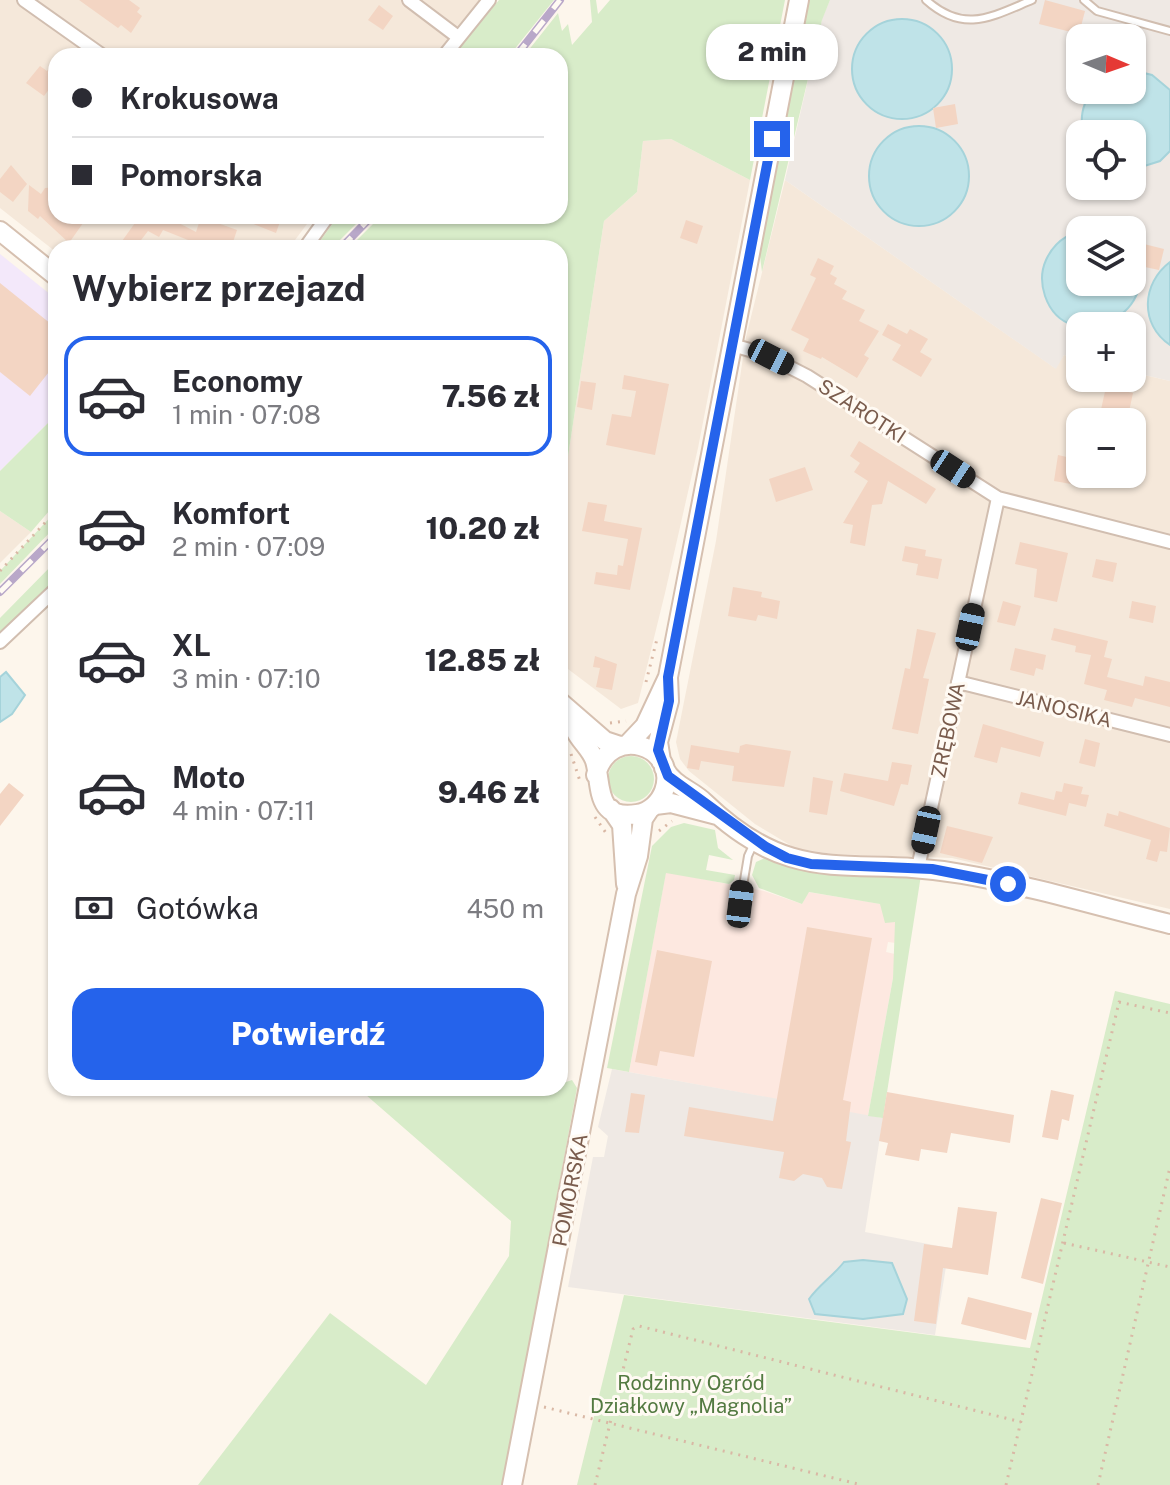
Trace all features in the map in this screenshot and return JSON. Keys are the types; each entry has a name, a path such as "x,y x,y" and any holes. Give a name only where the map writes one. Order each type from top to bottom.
{"street":[{"path":"24,0 92,48"},
{"path":"409,0 458,37"},
{"path":"450,48 489,0"},
{"path":"652,807 664,792 658,742 669,701 668,677 799,0"},
{"path":"0,231 48,270"},
{"name":"SZAROTKI","path":"732,345 764,354 807,376 998,498 1170,542"},
{"name":"ZRĘBOWA","path":"918,868 998,498"},
{"path":"0,642 48,597"},
{"path":"596,775 601,760 645,726 668,677"},
{"name":"JANOSIKA","path":"958,682 1170,735"},
{"path":"568,710 605,741 643,746 663,765 672,781 701,799 717,815 787,858 811,864 918,868 982,878 1170,924"},
{"path":"568,715 591,752 601,797 611,809 634,814 671,803 717,815"},
{"name":"POMORSKA","path":"512,1485 626,894 638,856 643,819 652,807"},
{"name":"POMORSKA","path":"611,809 622,825 626,894"}],"lane":[{"path":"926,0 941,13 975,21 1032,0"},
{"path":"1084,0 1097,11 1170,31"},
{"path":"740,904 748,856 756,840"}],"path":[{"path":"0,571 48,520"},
{"path":"645,691 658,636"},
{"path":"603,723 634,718"},
{"path":"1006,1485 1119,1002 1170,1013"},
{"path":"1098,1485 1170,1167"},
{"path":"1064,1243 1170,1267"},
{"path":"595,1485 633,1329 639,1326 1021,1422"},
{"path":"529,1403 862,1485"}],"shaded area":[{"path":"0,0 481,0 443,48 48,48 48,224 307,224 295,240 48,240 48,246 0,208"},
{"path":"830,0 1170,0 1170,381 1146,375 1146,312 1066,312 1066,356 1056,369 785,180 822,19"},
{"path":"671,139 750,180 698,448 665,593 638,703 621,709 568,669 568,457 604,221 637,192 643,141"},
{"path":"785,180 1055,368 1066,356 1066,392 1146,392 1146,375 1170,381 1170,909 952,858 832,854 795,848 755,824 689,771 680,759 676,742 716,541 746,337"},
{"path":"0,254 48,293 48,423 0,471"},
{"path":"0,511 31,532 0,563"},
{"path":"666,872 764,891 802,904 808,892 881,904 895,922 896,943 888,942 886,952 895,954 893,978 868,1116 629,1072"},
{"path":"612,1069 883,1118 865,1232 949,1248 935,1335 568,1287 593,1157 604,1157 608,1136 598,1127"}],"green space":[{"path":"499,0 554,0 515,48 460,48"},
{"path":"590,0 596,0 598,14 610,0 785,0 750,180 671,139 643,141 637,192 604,221 568,457 568,240 357,240 373,224 568,224 568,48 530,48 558,13 562,31 568,24 572,45 592,22"},
{"path":"808,0 830,0 822,20 762,272 759,248"},
{"path":"332,224 356,224 340,240 321,240"},
{"path":"48,423 48,512 31,532 0,511 0,471"},
{"path":"48,520 48,534 0,584 0,571"},
{"path":"48,569 48,587 0,632 0,618"},
{"path":"631,756 648,762 654,779 648,796 631,802 614,796 608,779 614,762"},
{"path":"684,823 715,830 718,848 733,860 709,855 706,870 735,875 734,880 729,884 666,873 629,1072 607,1068 652,846 671,827"},
{"path":"765,858 821,873 921,875 883,1118 868,1116 893,978 895,922 885,923 880,904 809,892 802,904 759,888 752,875 756,862"},
{"name":"Rodzinny Ogród Działkowy „Magnolia”","path":"1115,991 1170,1004 1170,1485 577,1485 624,1295 1030,1348"},
{"path":"572,1080 577,1088 503,1485 198,1485 330,1313 426,1385 509,1256 511,1221 367,1096 568,1096 568,1081"}],"water":[{"path":"902,19 921,23 937,34 948,50 952,69 948,88 937,104 921,115 902,119 883,115 867,104 856,88 852,69 856,50 867,34 883,23"},
{"path":"1146,74 1152,75 1170,90 1170,151 1160,161 1146,166 1146,120 1082,120 1085,104 1146,104"},
{"path":"919,126 938,130 954,141 965,157 969,176 965,195 954,211 938,222 919,226 900,222 884,211 873,195 869,176 873,157 884,141 900,130"},
{"path":"1066,237 1066,296 1135,296 1127,309 1123,312 1066,312 1066,320 1057,315 1045,296 1042,278 1046,260"},
{"path":"1170,262 1170,345 1153,326 1148,304 1154,281"},
{"path":"6,672 25,695 12,714 0,722 0,677"},
{"path":"844,1262 892,1263 907,1299 903,1314 863,1319 815,1314 809,1299 813,1294"}],"building":[{"path":"79,0 129,0 140,8 137,12 142,16 131,33 121,25 118,28"},
{"path":"1045,0 1085,11 1082,24 1066,24 1066,31 1039,24"},
{"path":"379,5 393,16 383,30 368,20"},
{"path":"40,66 47,71 48,91 44,96 26,83"},
{"path":"955,104 958,124 936,128 933,108"},
{"path":"11,165 27,184 13,202 0,192 0,179"},
{"path":"29,185 41,194 48,188 48,223 28,211"},
{"path":"686,220 703,226 697,244 680,238"},
{"path":"49,224 82,224 71,240 66,240"},
{"path":"134,224 181,224 196,232 199,224 220,224 237,230 234,240 188,240 163,230 159,237 148,231 141,240 123,240"},
{"path":"253,224 279,224 276,233"},
{"path":"1146,244 1164,249 1159,270 1146,267"},
{"path":"818,258 834,266 830,274 837,278 834,284 847,291 842,299 865,310 859,321 879,331 864,355 869,358 857,378 822,357 803,351 809,339 791,330 816,278 810,275"},
{"path":"0,283 48,322 48,373 30,396 0,372"},
{"path":"888,324 907,334 910,329 928,339 920,352 932,359 921,377 892,360 901,345 882,335"},
{"path":"624,375 669,384 655,455 606,445 612,414 631,417 636,391 622,389"},
{"path":"581,381 596,383 592,410 577,407"},
{"path":"1105,392 1133,393 1130,408 1101,408"},
{"path":"859,441 936,489 926,504 888,481 882,504 872,505 865,546 850,543 853,525 843,523 868,481 854,472 860,463 850,456"},
{"path":"1058,455 1066,457 1066,483 1054,481"},
{"path":"805,467 813,490 776,502 769,479"},
{"path":"588,502 607,505 604,521 642,528 630,590 594,584 596,572 617,575 618,565 623,566 628,539 582,531"},
{"path":"1020,542 1068,553 1057,602 1034,597 1037,569 1015,564"},
{"path":"905,546 926,550 925,556 942,559 938,579 916,575 918,564 902,561"},
{"path":"1096,559 1117,563 1113,582 1092,577"},
{"path":"733,587 762,592 761,597 780,601 777,619 758,615 756,621 728,616"},
{"path":"1003,601 1021,606 1015,626 997,622"},
{"path":"1132,601 1156,606 1153,623 1129,618"},
{"path":"1054,628 1108,641 1104,657 1112,659 1107,677 1143,686 1145,676 1170,682 1170,707 1135,698 1132,707 1104,700 1107,690 1084,684 1091,655 1075,652 1076,646 1051,640"},
{"path":"917,629 936,633 923,678 929,679 918,734 892,729 905,668 910,669"},
{"path":"1015,648 1046,655 1043,670 1036,668 1034,676 1010,670"},
{"path":"595,656 617,664 612,690 596,687 600,668 593,667"},
{"path":"983,724 1044,742 1040,757 1001,747 997,763 974,757"},
{"path":"1085,739 1100,743 1095,767 1079,763"},
{"path":"746,744 791,751 784,787 732,781 734,766 701,761 699,770 687,768 691,745 739,753 740,746"},
{"path":"892,762 912,765 908,785 901,784 894,806 840,791 844,773 888,781"},
{"path":"813,777 833,781 827,815 809,812"},
{"path":"9,783 24,795 0,826 0,794"},
{"path":"1064,783 1083,787 1081,794 1089,795 1086,807 1069,803 1066,816 1018,804 1021,792 1054,800 1056,791 1062,792"},
{"path":"1119,811 1170,828 1167,852 1160,851 1157,862 1146,859 1151,840 1104,826 1107,813 1118,816"},
{"path":"947,826 993,837 982,863 940,853"},
{"path":"807,927 872,938 843,1100 851,1102 846,1141 851,1142 842,1189 827,1187 822,1178 803,1174 794,1181 779,1178 784,1152 684,1136 689,1107 773,1121"},
{"path":"657,950 712,961 694,1057 660,1051 657,1066 635,1062"},
{"path":"1051,1090 1074,1095 1069,1121 1062,1119 1058,1140 1042,1137"},
{"path":"887,1092 1014,1115 1010,1143 951,1133 947,1153 921,1149 919,1161 885,1155 888,1143 879,1141"},
{"path":"631,1093 645,1095 639,1133 625,1132"},
{"path":"1041,1198 1062,1203 1043,1284 1021,1278"},
{"path":"958,1207 997,1212 988,1275 943,1268 936,1324 914,1321 924,1244 952,1248"},
{"path":"968,1297 1032,1313 1026,1340 961,1324"}],"railway":[{"path":"522,48 560,0"},
{"path":"349,240 364,224"},
{"path":"0,592 48,544"}],"route":[{"path":"772,139 668,677 669,701 658,742 661,761 668,776 677,785 701,799 717,815 787,858 825,866 932,869 1008,884"}]}
